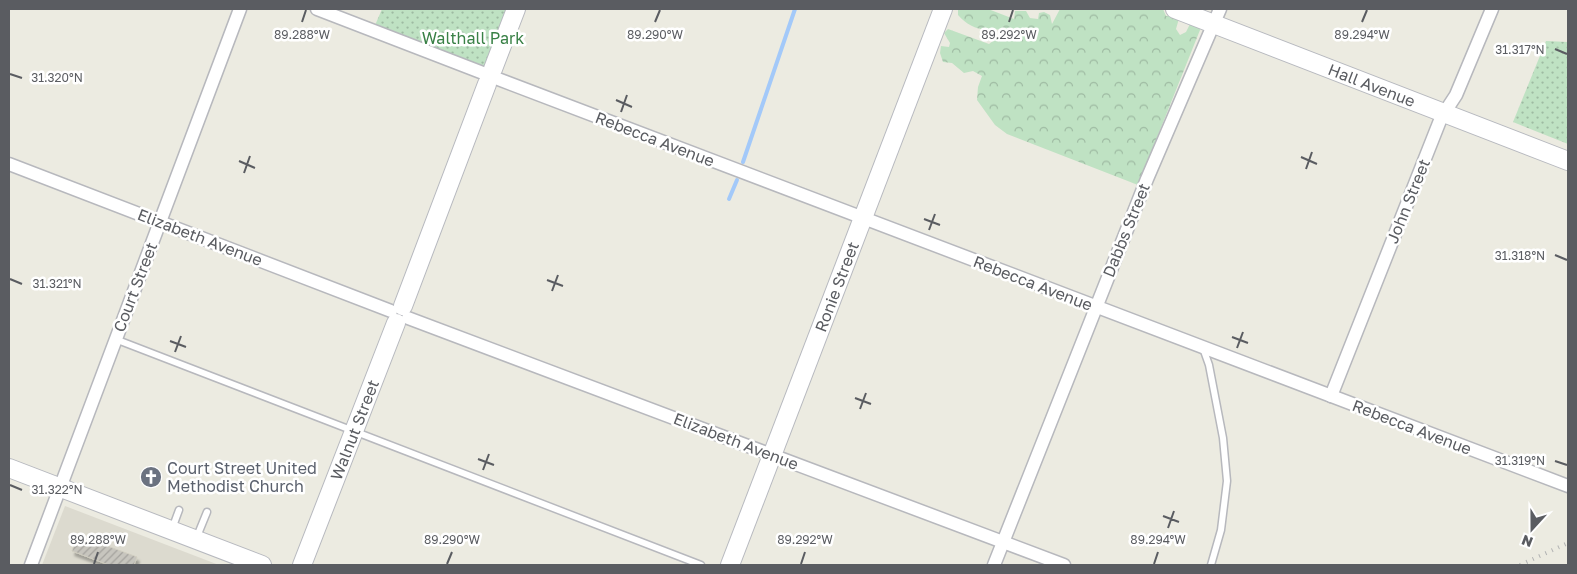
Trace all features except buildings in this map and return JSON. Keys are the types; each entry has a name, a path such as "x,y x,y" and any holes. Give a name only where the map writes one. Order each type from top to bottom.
{"street":[{"name":"Court Street","path":"31,565 240,9"},
{"name":"Rebecca Avenue","path":"317,9 1568,486"},
{"name":"Walnut Street","path":"302,565 516,9"},
{"name":"Ronie Street","path":"730,565 943,9"},
{"name":"Hall Avenue","path":"1175,9 1215,14 1448,109 1568,161"},
{"name":"John Street","path":"1331,396 1437,128 1456,95 1492,9"},
{"name":"Dabbs Street","path":"994,565 1095,306 1215,14"},
{"name":"Hall Avenue","path":"1448,109 1568,151"},
{"name":"Elizabeth Avenue","path":"9,164 1064,565"},
{"path":"9,468 262,565"}],"lane":[{"path":"115,339 702,565"},
{"path":"1203,348 1209,365 1223,438 1227,481 1221,530 1211,565"},
{"path":"172,531 179,510"},
{"path":"196,540 207,512"}],"shaded area":[{"path":"65,506 219,565 42,565"}],"green space":[{"name":"Walthall Park","path":"382,9 516,9 486,69 373,30"},
{"path":"958,9 988,9 1014,19 1015,11 1026,11 1030,18 1038,19 1039,13 1044,12 1050,15 1052,24 1060,9 1163,9 1166,16 1180,15 1176,29 1180,35 1186,32 1190,24 1202,25 1138,185 1007,134 995,125 977,100 978,87 982,76 973,71 964,73 952,63 943,62 940,53 941,46 949,47 950,43 944,33 948,29 989,44 997,38 1004,40 1006,32 998,29 990,30 971,26 958,15"},
{"path":"1546,41 1568,42 1568,144 1513,122"}],"waterway":[{"path":"743,162 795,9"},
{"path":"729,199 737,180"}],"railway":[{"path":"1520,565 1568,543"}],"place":[{"name":"Court Street United Methodist Church","path":"151,477"}]}
